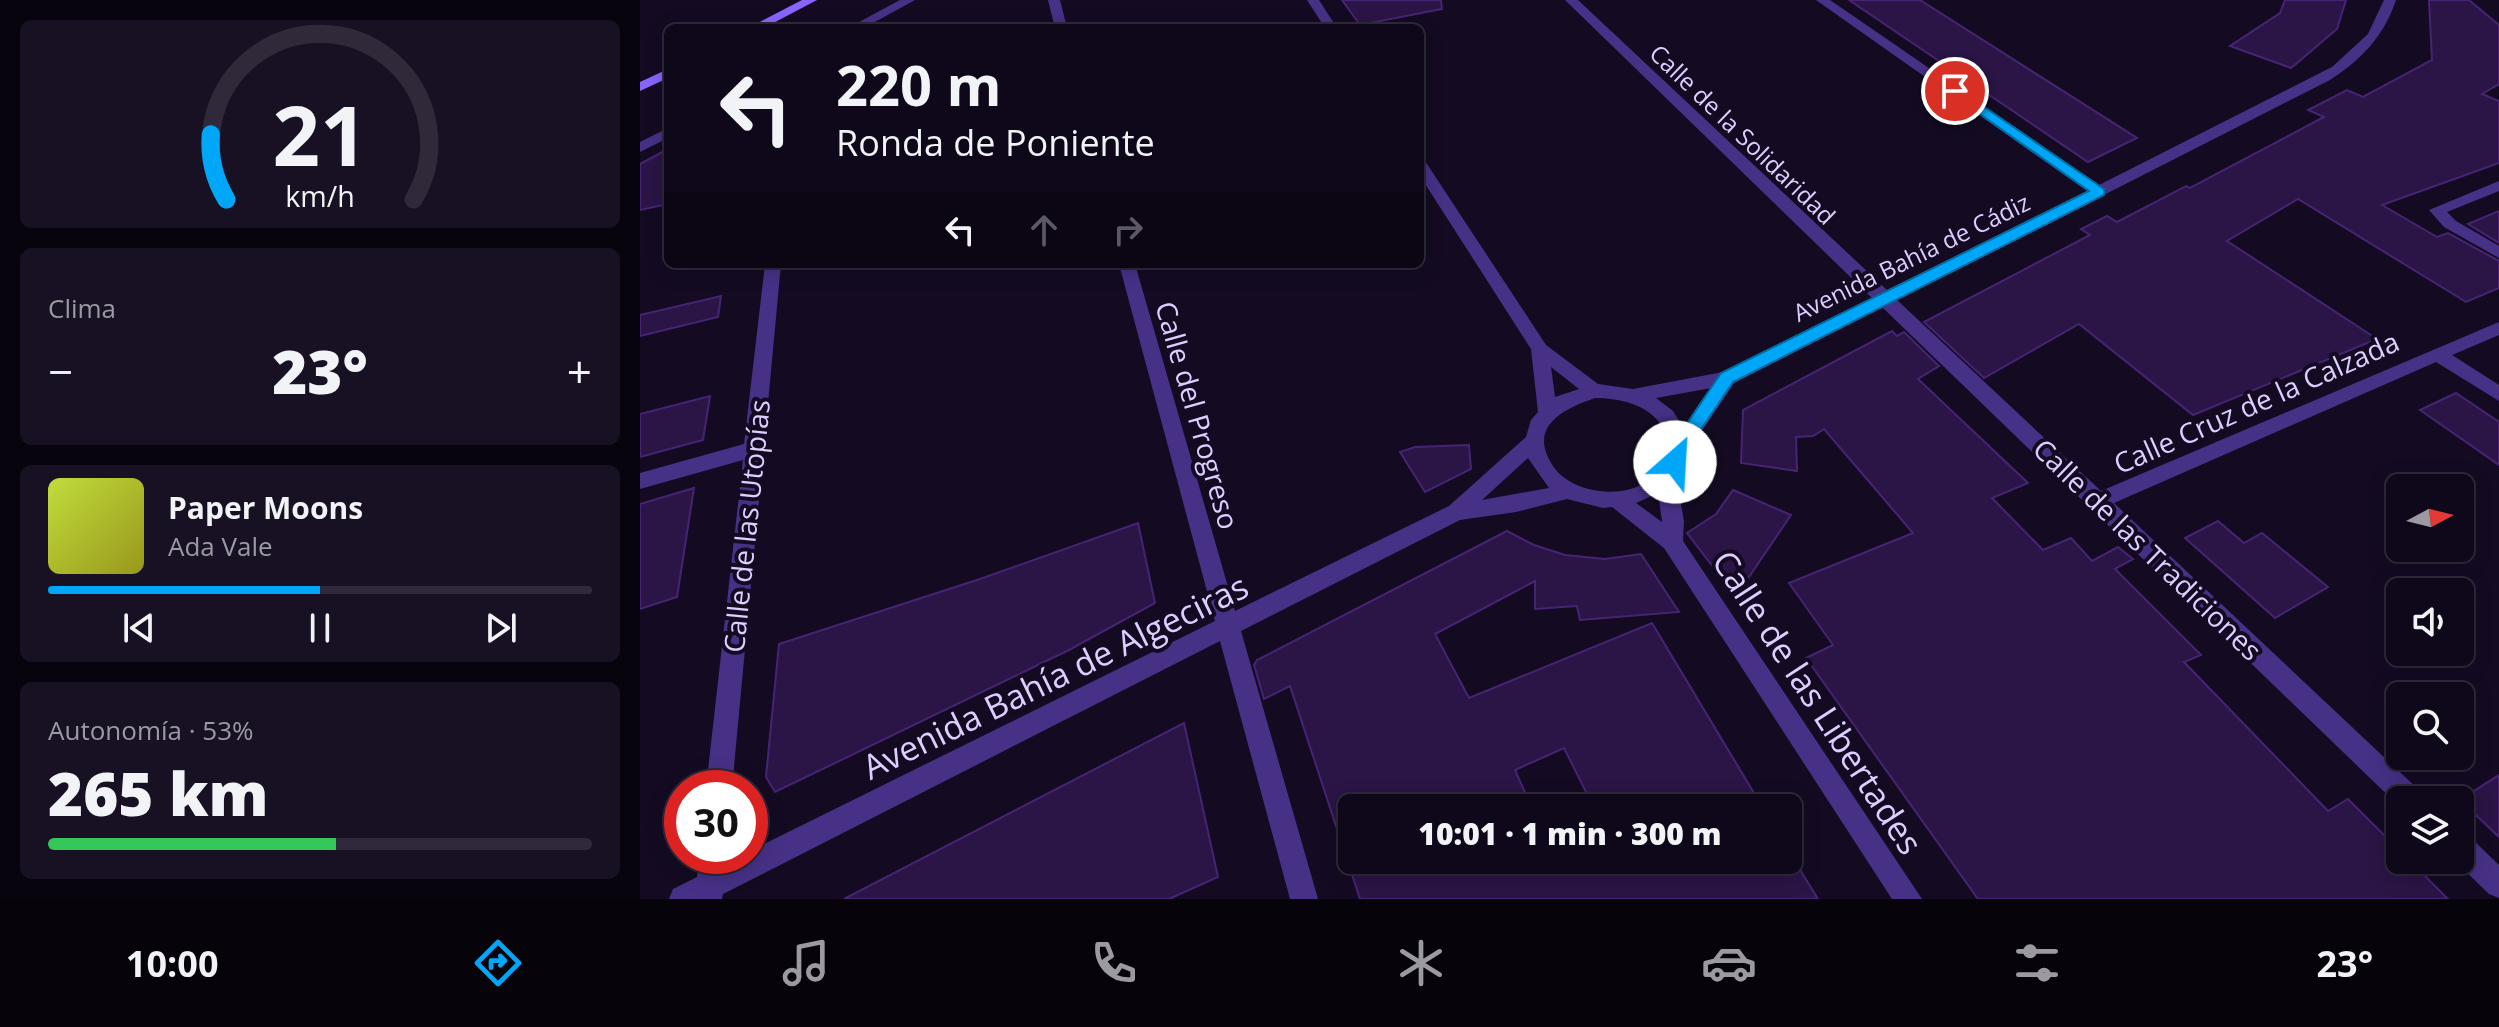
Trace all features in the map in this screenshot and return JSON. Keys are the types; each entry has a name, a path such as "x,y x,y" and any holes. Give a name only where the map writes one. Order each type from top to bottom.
{"main road":[{"path":"762,24 811,0"},
{"path":"640,87 664,75"}],"street":[{"path":"862,24 909,0"},
{"path":"1054,0 1060,24"},
{"path":"1313,0 1328,24"},
{"name":"Calle de la Solidaridad","path":"1571,0 1885,299"},
{"path":"1822,0 2099,192"},
{"name":"Avenida Bahía de Cádiz","path":"1634,395 1727,378 2211,136 2355,59 2377,33 2390,0"},
{"path":"640,148 664,134"},
{"path":"1424,170 1540,349 1594,391"},
{"path":"2499,186 2437,210 2450,224 2499,253"},
{"name":"Calle de las Utopías","path":"721,770 773,268"},
{"name":"Calle del Progreso","path":"1128,268 1304,899"},
{"name":"Calle de las Tradiciones","path":"1885,299 2396,786"},
{"name":"Calle Cruz de la Calzada","path":"2098,501 2499,328"},
{"path":"1540,349 1547,411"},
{"name":"Calle Cruz de la Calzada","path":"2437,354 2499,394"},
{"name":"Avenida Bahía de Cádiz","path":"1679,449 1727,378"},
{"path":"1594,391 1634,395 1668,417 1677,435 1679,449 1666,477 1650,489 1617,499 1587,497 1568,491 1547,477 1536,461 1532,442 1536,426 1547,411 1562,400 1594,391"},
{"name":"Avenida Bahía de Algeciras","path":"683,899 709,892 1456,512 1532,442"},
{"path":"640,481 754,449"},
{"name":"Calle de las Libertades","path":"1666,477 1673,521 1672,542"},
{"name":"Avenida Bahía de Algeciras","path":"1456,512 1516,504 1568,491"},
{"name":"Calle de las Libertades","path":"1617,499 1672,542 1908,899"},
{"path":"2474,860 2499,884"}],"building":[{"path":"1342,0 1441,0 1442,9 1359,24"},
{"path":"1849,0 1920,0 2137,138 2088,162"},
{"path":"2285,0 2346,0 2337,29 2291,68 2230,46 2280,13"},
{"path":"2429,0 2469,0 2499,25 2499,84 2482,94 2499,101 2499,163 2382,205 2437,237 2448,233 2499,261 2499,288 2466,302 2298,199 2227,241 2377,339 2193,415 2079,324 1984,378 1924,322 2090,235 2081,229 2107,216 2117,222 2186,186 2190,188 2324,117 2308,110 2347,90 2363,97 2432,60"},
{"path":"664,151 664,205 640,210 640,164"},
{"path":"2499,211 2499,243 2468,224"},
{"path":"721,296 718,317 640,336 640,315"},
{"path":"1892,331 1897,336 1904,332 1939,366 1918,379 2028,483 1992,498 2043,550 2071,538 2092,561 2118,547 2133,559 2115,569 2201,655 2184,662 2328,811 2348,799 2386,837 2386,874 2423,874 2448,899 1978,899 1806,658 1833,645 1789,583 1913,533 1824,429 1813,436 1796,437 1797,471 1741,463 1743,410"},
{"path":"2456,393 2499,422 2499,465 2420,410"},
{"path":"710,396 703,440 640,457 640,414"},
{"path":"1469,445 1471,469 1425,492 1400,452 1415,447"},
{"path":"694,488 677,597 640,609 640,504"},
{"path":"1733,490 1791,515 1749,577 1730,589 1687,533 1716,514"},
{"path":"2218,521 2244,543 2262,533 2328,587 2275,618 2185,538"},
{"path":"1138,523 1155,603 1069,650 775,792 768,780 767,770 779,644 980,579"},
{"path":"1507,531 1534,545 1565,555 1605,559 1641,554 1679,612 1580,620 1577,606 1535,609 1535,581 1435,634 1469,698 1652,623 1755,794 1587,794 1564,748 1515,770 1526,794 1338,794 1338,832 1290,686 1264,699 1254,665 1257,660"},
{"path":"1184,723 1218,877 1169,899 844,899"},
{"path":"2499,775 2499,837 2474,813 2474,791"},
{"path":"1802,873 1818,899 1360,899 1352,874"}],"route":[{"path":"1675,462 1679,449 1727,378 2099,192 1955,91"}]}
